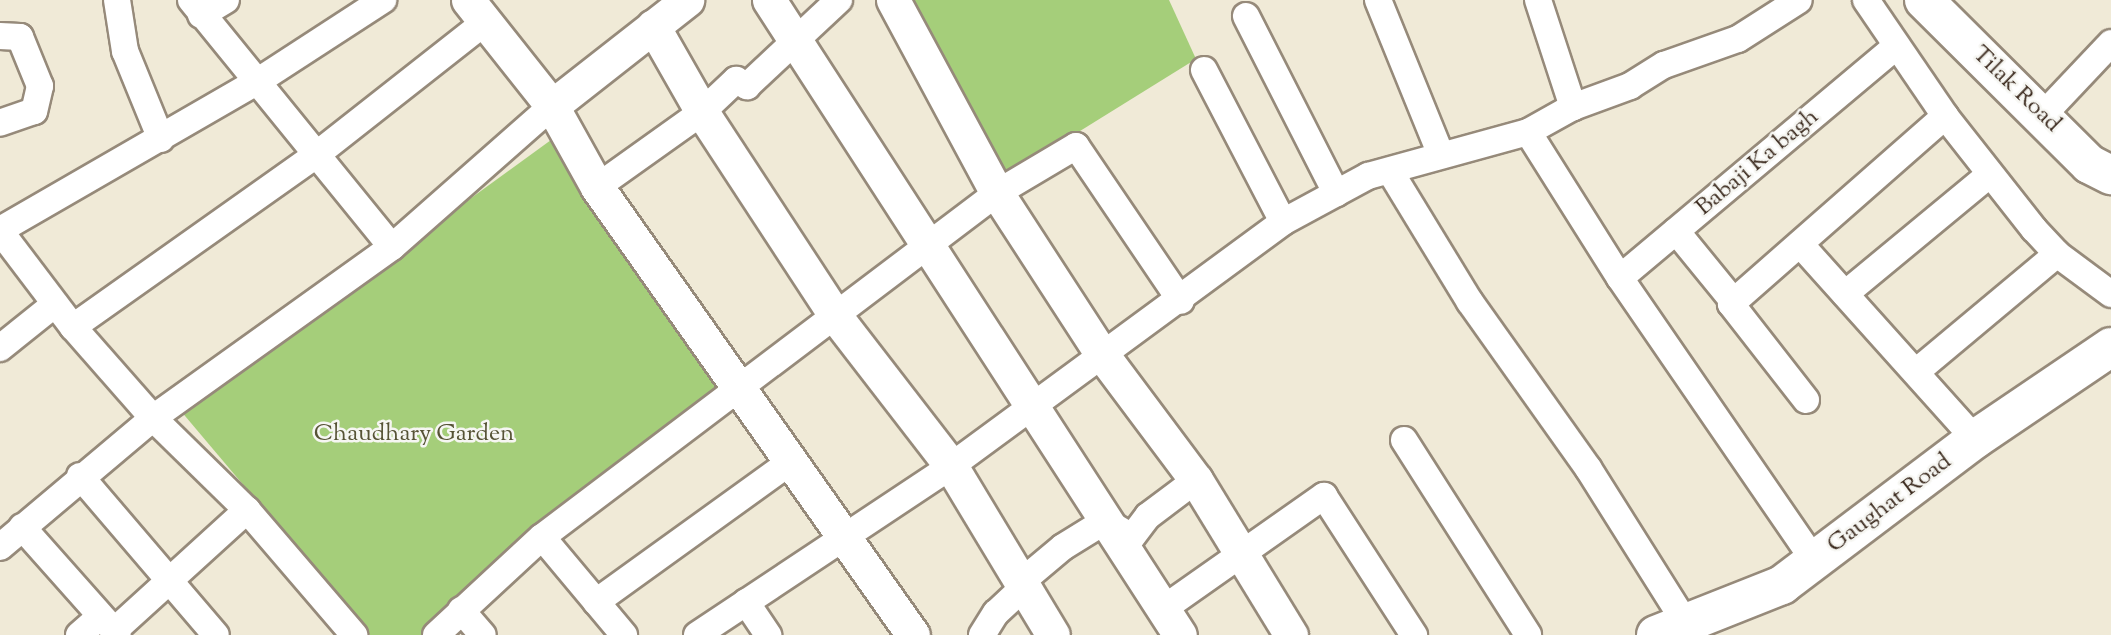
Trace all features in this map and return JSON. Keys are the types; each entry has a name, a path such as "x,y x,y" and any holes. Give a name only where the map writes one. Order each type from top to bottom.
{"main road":[{"name":"Tilak Road","path":"1924,0 2043,115 2089,164 2111,175"},
{"name":"Gaughat Road","path":"1679,631 1782,585 1975,439 2111,347"}],"street":[{"path":"117,0 125,51 161,139"},
{"path":"226,0 196,8 392,247"},
{"path":"354,635 247,510 153,418 73,327 0,230 255,83 383,0"},
{"path":"0,547 80,476 153,418 392,247 552,106 687,0"},
{"path":"769,0 798,41 928,248 1032,404 1171,622 1241,556 1324,496 1414,635"},
{"path":"597,187 702,113 736,80 747,86 839,0"},
{"path":"893,0 998,193 1101,354 1195,480 1291,635"},
{"path":"1378,0 1441,155"},
{"path":"1538,0 1573,107"},
{"path":"697,635 951,466 1101,354 1181,301 1283,222 1368,176 1528,132 1573,107 1630,86 1664,65 1738,39 1799,0"},
{"path":"1866,0 1895,47 1990,174 2057,254 2111,294"},
{"path":"73,327 316,155 476,11 552,106 597,187 913,635"},
{"path":"1246,16 1336,193"},
{"path":"653,26 702,113 836,317 951,466 1022,589 1054,635"},
{"path":"0,36 20,37 40,86 34,111 0,123"},
{"path":"2043,115 2111,43"},
{"name":"Babaji Ka bagh","path":"1620,278 1895,47"},
{"path":"1204,70 1283,222"},
{"path":"1806,400 1731,304 1945,116"},
{"path":"1528,132 1620,278 1815,562"},
{"path":"436,635 541,537 998,193 1076,146 1181,301"},
{"path":"1390,171 1470,302 1588,468 1679,631"},
{"path":"1845,294 1990,174"},
{"path":"1676,231 1734,302"},
{"path":"1800,244 1975,439"},
{"path":"1916,372 2057,254"},
{"path":"0,348 55,304"},
{"path":"1404,440 1528,635"},
{"path":"596,601 790,462"},
{"path":"80,476 216,635"},
{"path":"1105,521 1132,537 1148,516 1195,480"},
{"path":"79,635 110,628 170,580 247,510"},
{"path":"982,635 996,613 1022,589 1026,578 1044,562 1105,521"},
{"path":"22,527 110,628"},
{"path":"541,537 624,635"},
{"path":"746,602 768,635"},
{"path":"461,610 483,635"}],"green space":[{"path":"909,0 1169,0 1196,59 1001,180"},
{"name":"Chaudhary Garden","path":"551,140 723,384 423,635 370,635 180,410"}]}
